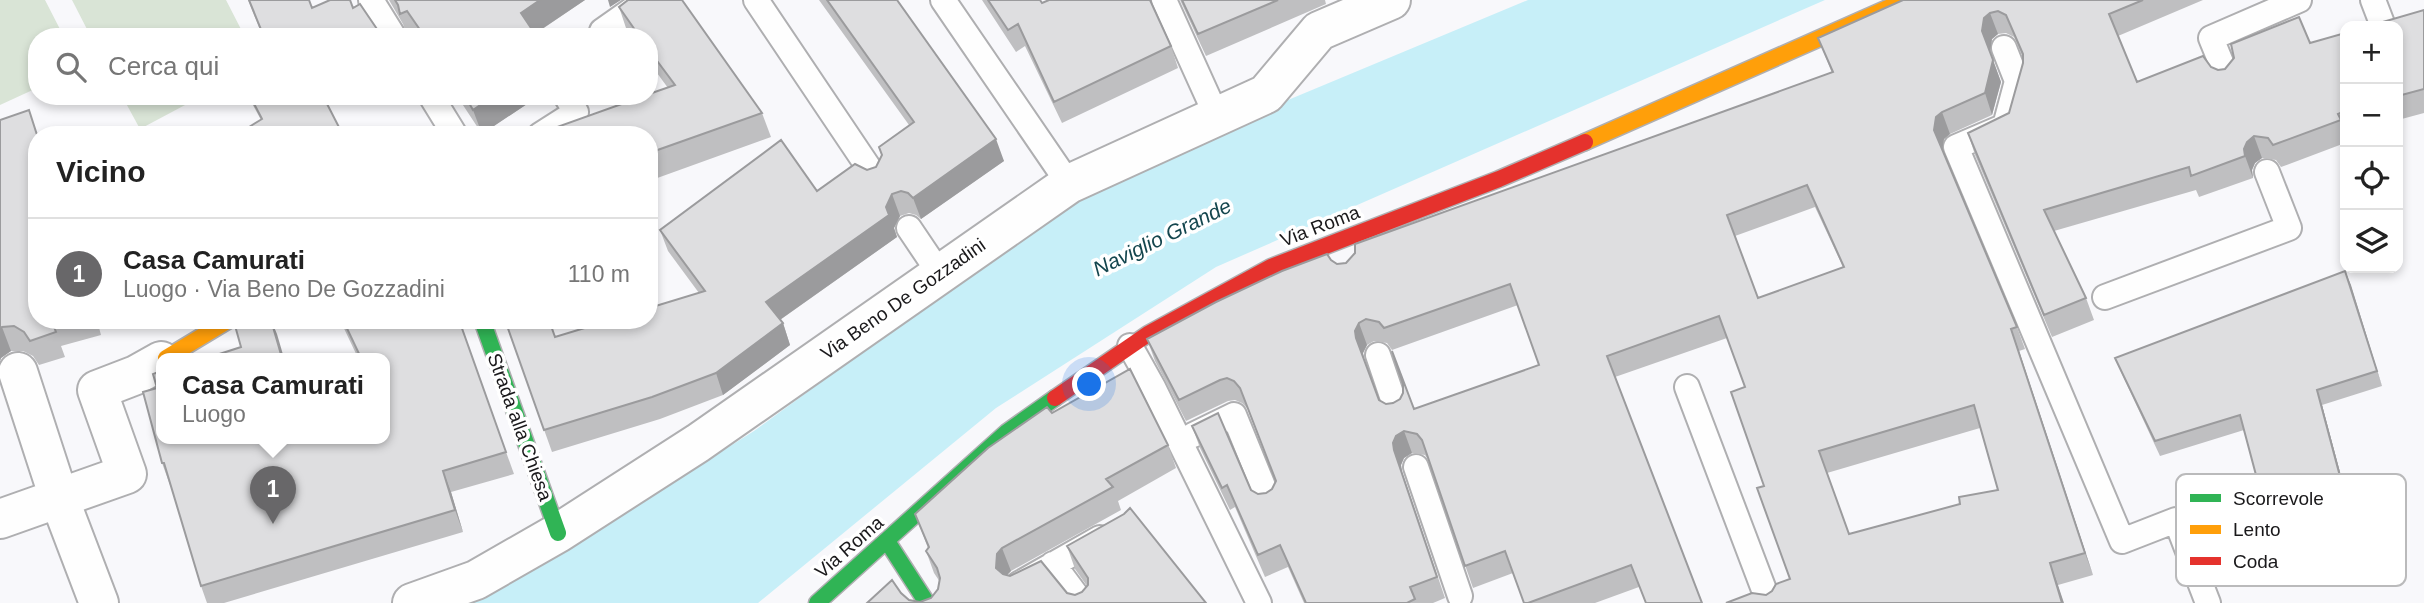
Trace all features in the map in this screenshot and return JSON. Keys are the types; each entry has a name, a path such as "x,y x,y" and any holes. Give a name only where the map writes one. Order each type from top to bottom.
{"street":[{"name":"Via Roma","path":"817,603 1007,432 1148,334 1270,267 1343,251 1499,179 1906,0"},
{"name":"Via Beno De Gozzadini","path":"412,603 476,580 558,533 698,443 1069,184 1266,94 1319,31 1378,2"},
{"path":"174,353 214,329"},
{"name":"Strada alla Chiesa","path":"485,329 558,533"},
{"path":"0,519 127,474 97,390 154,365"},
{"path":"18,372 99,603"},
{"path":"887,541 927,603"}],"lane":[{"path":"371,0 388,28"},
{"path":"606,28 646,0"},
{"path":"756,0 875,177"},
{"path":"943,0 1069,184"},
{"path":"1164,0 1217,117"},
{"path":"2227,76 2211,38 2299,0"},
{"path":"2373,0 2381,21"},
{"path":"2004,48 2017,80 2005,127 1956,147 2122,541 2176,520"},
{"path":"437,105 449,126"},
{"path":"554,126 576,112 572,105"},
{"path":"2105,297 2289,228 2267,172"},
{"path":"909,228 940,274"},
{"path":"1130,346 1259,603"},
{"path":"1378,355 1397,411"},
{"path":"1686,387 1769,603"},
{"path":"1180,442 1234,415 1269,501"},
{"path":"1416,467 1460,596"},
{"path":"1018,584 1125,524"},
{"path":"1053,564 1083,603"},
{"path":"2201,586 2208,603"}],"green space":[{"path":"0,0 45,0 59,28 28,28 28,92 0,105"},
{"path":"72,0 226,0 240,28 86,28"},
{"path":"127,105 185,105 146,126 138,126"}],"water":[{"name":"Naviglio Grande","path":"1528,0 1825,0 1216,267 996,408 758,603 462,603 622,514 754,431 1098,179"}],"building":[{"path":"249,0 309,0 312,8 330,0 350,0 353,8 360,4 376,28 260,28"},
{"path":"395,0 540,0 521,13 531,28 419,28 407,11 400,14"},
{"path":"628,0 682,0 762,113 658,150 658,126 560,126 619,105 658,105 658,91 675,85 658,62 658,28 634,28 619,7"},
{"path":"827,0 897,0 996,139 913,198 901,191 892,194 886,207 889,215 766,302 783,323 716,373 652,397 544,430 508,329 552,329 555,337 581,329 658,329 658,305 705,291 660,230 781,140 817,191 855,164 867,170 876,167 882,155 879,147 914,122"},
{"path":"988,0 1040,0 1042,3 1049,0 1150,0 1171,46 1054,102 1018,24 1008,30"},
{"path":"1182,0 1278,0 1198,34"},
{"path":"1903,0 2143,0 2109,14 2137,82 2203,56 2211,67 2225,69 2234,58 2231,44 2299,17 2310,43 2340,34 2340,120 2273,145 2268,138 2254,136 2247,142 2245,156 2191,176 2189,167 2044,210 2086,298 2044,315 1968,133 2009,113 2023,63 2023,54 2006,15 1998,11 1984,18 1982,31 1993,60 1985,93 1942,112 1936,117 1934,130 2017,327 2011,329 2085,553 2050,563 2062,603 1726,603 1752,593 1766,595 1776,584 1790,579 1757,488 1764,486 1731,392 1745,387 1719,316 1607,356 1702,603 1646,603 1631,565 1524,603 1505,551 1465,566 1422,440 1417,434 1404,431 1396,436 1394,450 1437,577 1410,587 1415,599 1407,603 1306,603 1280,545 1258,555 1227,485 1222,488 1192,426 1218,413 1251,490 1258,494 1272,489 1276,481 1240,388 1227,378 1179,400 1147,339 1282,271 1327,254 1337,264 1346,263 1355,253 1355,244 1833,72 1818,38","holes":["1807,185 1844,267 1758,298 1727,215","1510,284 1539,365 1414,409 1392,351 1403,384 1403,393 1400,399 1393,403 1386,404 1379,400 1356,338 1355,331 1359,323 1366,319 1379,322 1384,328","1974,405 1998,490 1959,497 1960,504 1849,534 1819,451"]},
{"path":"2424,10 2424,89 2403,95 2403,21 2386,21"},
{"path":"255,105 328,105 338,126 251,126 262,119"},
{"path":"29,110 34,126 28,126 28,329 55,329 56,332 30,341 24,332 14,326 0,328 0,120"},
{"path":"2346,273 2377,371 2317,390 2339,474 2256,474 2240,415 2155,441 2115,358"},
{"path":"236,329 274,329 281,353 222,353 241,347"},
{"path":"347,329 462,329 506,452 443,471 455,510 201,586 157,444 390,444 390,353 359,353"},
{"path":"1130,369 1168,445 1106,479 1113,487 1002,548 997,554 996,568 1010,576 1041,561 1067,593 1075,595 1082,592 1088,585 1088,578 1067,546 1130,508 1206,603 867,603 892,580 909,600 920,602 931,598 938,589 940,578 926,551 929,547 915,514 988,448 1047,407 1052,413"},
{"path":"156,388 156,441 143,392"}],"traffic: fast":[{"path":"485,329 558,533"},
{"path":"817,603 1007,432 1055,398"},
{"path":"887,541 927,603"}],"traffic: slow":[{"path":"1585,142 1906,0"},
{"path":"174,353 214,329"}],"traffic: jam":[{"path":"1055,398 1148,334 1271,267 1499,179 1585,142"}],"place":[{"name":"Casa Camurati","path":"273,524"}]}
